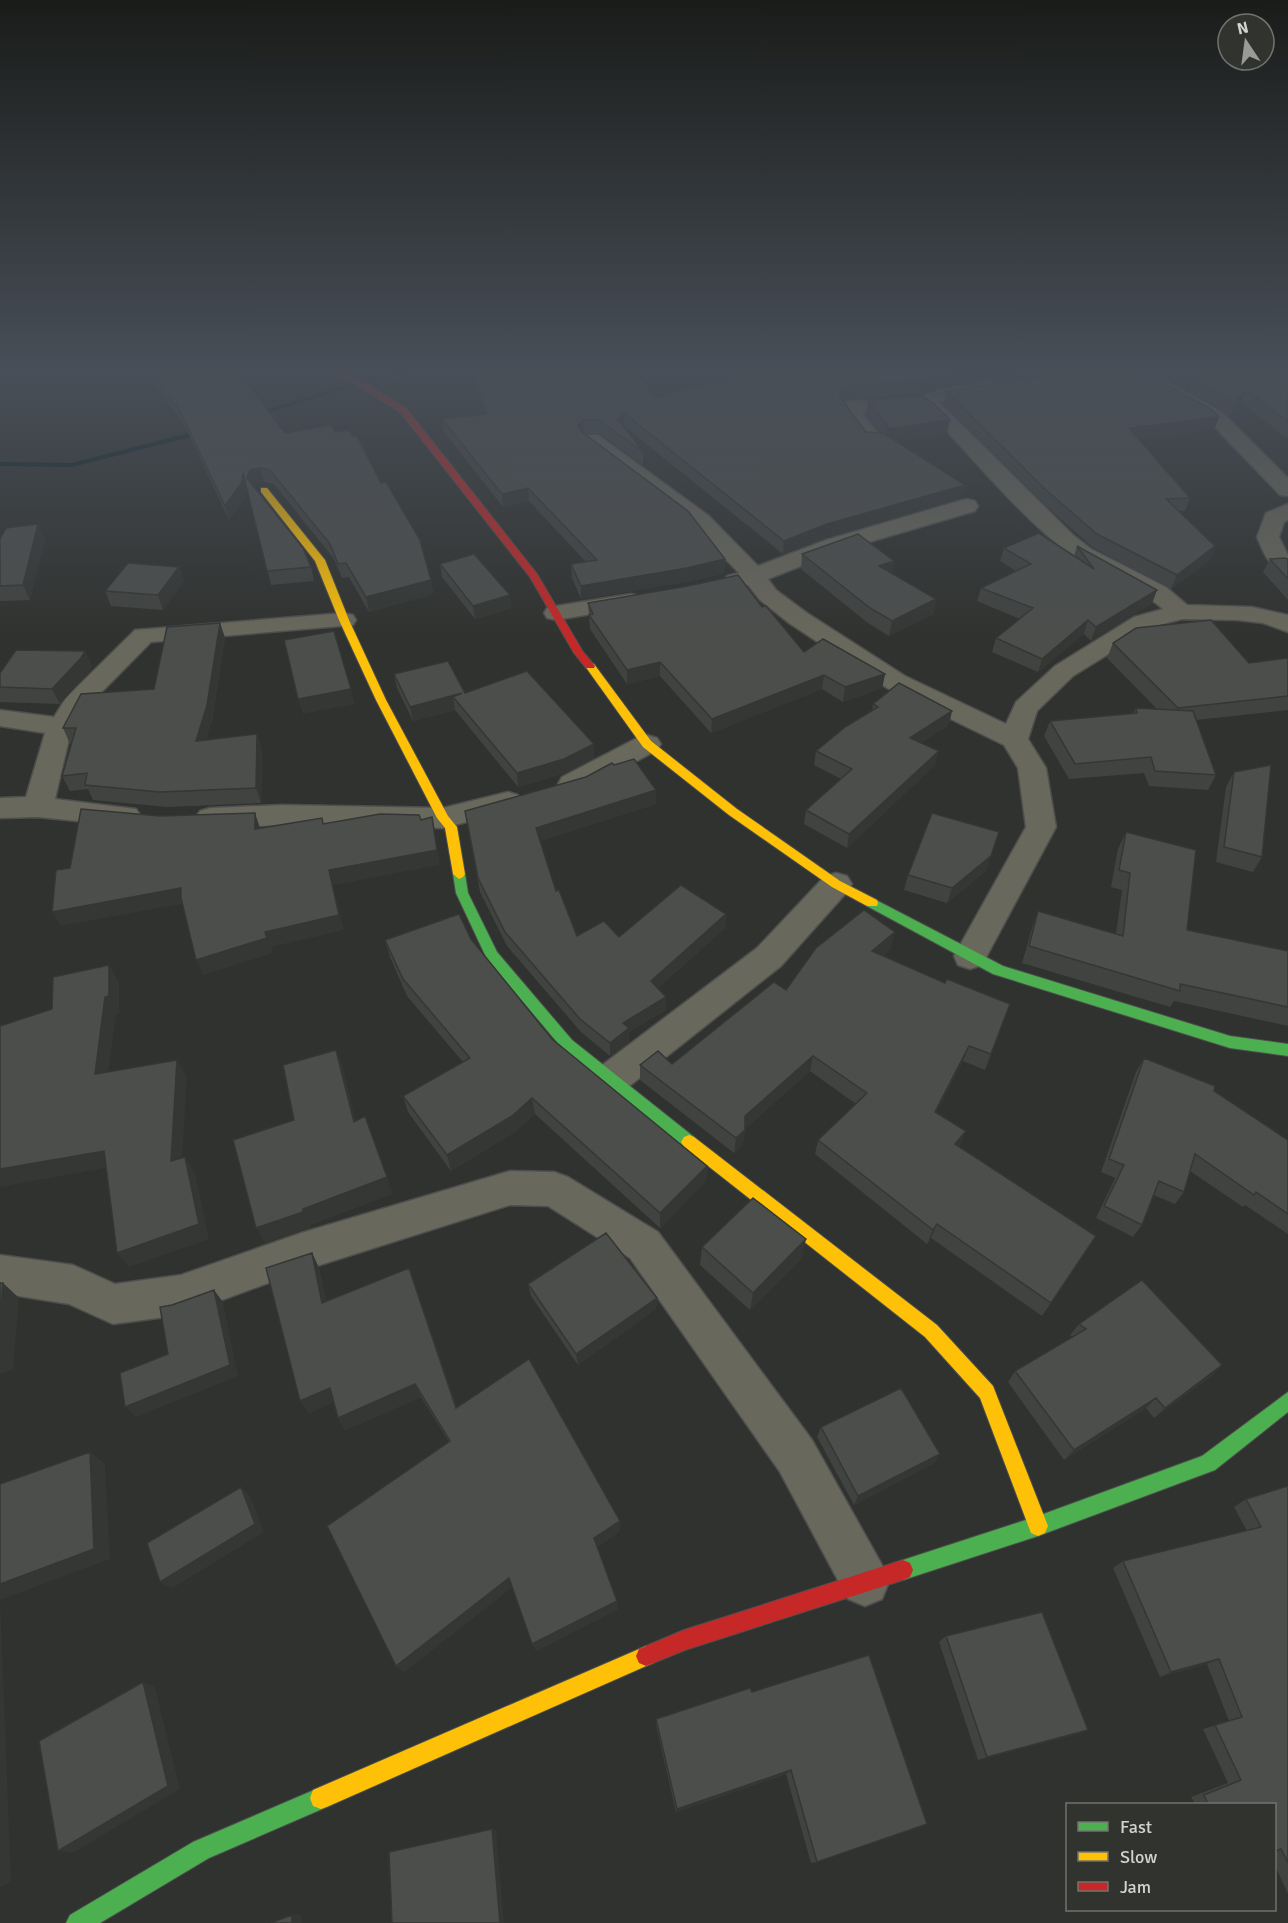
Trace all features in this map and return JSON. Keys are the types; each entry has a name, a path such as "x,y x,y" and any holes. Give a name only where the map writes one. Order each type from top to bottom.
{"street":[{"path":"443,461 534,576 579,653 610,691 647,744 733,812 836,884 998,970 1230,1042 1288,1050"},
{"path":"620,461 700,521 740,560 768,595 798,618 896,682 1014,740 1032,768 1041,827 970,956"},
{"path":"986,461 1034,512 1083,554 1158,592 1181,612"},
{"path":"1259,461 1288,490"},
{"path":"264,490 320,560 344,620 381,700 443,818 452,827 462,893 492,955 567,1044 931,1331 987,1392 1038,1526"},
{"path":"710,586 754,576 834,545 967,506"},
{"path":"1288,511 1274,518 1268,537 1277,558 1288,566"},
{"path":"556,613 655,597"},
{"path":"1014,740 1025,708 1064,671 1143,622 1181,612 1286,619"},
{"path":"38,807 55,739 75,704 144,635 344,620"},
{"path":"0,718 62,727"},
{"path":"0,808 38,807 167,819 281,815 443,818 576,782 647,744"},
{"path":"610,1080 769,957 836,884"},
{"path":"0,1274 73,1285 113,1304 181,1295 301,1251 510,1188 554,1189 644,1245 796,1456 865,1582"},
{"path":"78,1923 201,1850 684,1640 1038,1526 1208,1463 1288,1401"}],"building":[{"path":"204,461 370,461 381,483 386,482 420,540 431,580 366,597 346,563 338,564 330,544 270,470 260,468 250,470 247,478 303,548 311,567 267,571 243,473 242,482 225,506"},
{"path":"475,461 621,461 688,511 725,559 687,568 581,586 571,564 597,560 528,488 502,494"},
{"path":"684,461 927,461 965,485 827,524 784,541"},
{"path":"1016,461 1158,461 1190,498 1166,499 1215,546 1177,575 1097,534 1047,491"},
{"path":"38,524 23,585 0,586 0,539 6,528"},
{"path":"1039,533 1094,569 1077,546 1157,590 1096,627 1088,620 1042,659 996,638 1033,608 981,588 1031,564 1004,548"},
{"path":"858,534 894,561 879,566 936,599 892,621 870,608 802,554"},
{"path":"474,554 510,595 473,606 440,564"},
{"path":"1270,559 1288,559 1288,579"},
{"path":"128,563 179,567 158,595 105,591"},
{"path":"738,575 762,607 766,606 804,652 823,639 885,674 845,687 824,675 712,719 660,662 627,670 589,615 593,614 588,603"},
{"path":"1211,620 1249,663 1288,658 1288,696 1178,708 1113,643 1136,628"},
{"path":"220,623 207,705 196,741 257,734 256,788 160,792 85,785 87,773 62,776 76,728 63,728 81,694 154,689 167,627"},
{"path":"334,631 351,689 298,699 284,640"},
{"path":"16,650 85,651 52,689 0,687 0,673"},
{"path":"448,661 465,693 527,671 594,744 564,759 517,773 453,697 462,693 410,707 394,674"},
{"path":"899,683 952,711 910,738 939,751 849,834 806,810 852,769 816,751 845,727 878,707 873,704"},
{"path":"1136,708 1193,711 1216,775 1155,771 1151,757 1075,764 1050,721 1137,713"},
{"path":"634,759 656,790 536,828 556,891 559,890 577,936 604,921 619,937 681,885 726,914 651,981 666,997 623,1023 629,1028 610,1043 580,1019 505,932 478,878 465,811 586,777 612,763 614,765"},
{"path":"1271,765 1262,857 1224,847 1234,772"},
{"path":"81,809 160,816 255,813 255,829 322,818 323,824 380,814 419,815 421,820 432,817 437,850 329,870 339,915 265,932 267,938 196,960 181,898 181,888 52,912 56,870 70,868"},
{"path":"932,813 999,832 991,856 952,888 908,875"},
{"path":"1126,832 1196,850 1187,930 1288,951 1288,1007 1180,984 1180,991 1029,946 1038,911 1123,936 1130,873 1119,870"},
{"path":"864,910 895,932 872,951 945,983 947,979 1010,1004 991,1054 969,1046 935,1112 966,1131 955,1144 1096,1236 1051,1303 937,1224 933,1230 818,1140 867,1093 813,1056 745,1116 745,1130 736,1138 640,1065 658,1051 672,1064 774,982 786,990 816,948"},
{"path":"459,914 471,939 552,1039 707,1166 660,1213 532,1098 512,1116 447,1155 403,1096 470,1058 403,979 385,940"},
{"path":"109,965 109,996 105,997 95,1074 177,1060 171,1161 185,1157 199,1224 117,1253 104,1151 0,1169 0,1026 52,1009 53,977"},
{"path":"336,1050 354,1122 365,1116 387,1177 303,1209 303,1212 256,1228 233,1140 294,1120 283,1065"},
{"path":"1144,1058 1215,1086 1214,1091 1288,1140 1288,1214 1256,1192 1254,1195 1195,1154 1184,1192 1159,1181 1142,1225 1104,1206 1124,1165 1109,1159"},
{"path":"753,1198 806,1239 753,1293 702,1247"},
{"path":"606,1233 657,1298 576,1354 528,1284"},
{"path":"312,1253 322,1303 409,1268 456,1408 529,1359 620,1521 594,1538 617,1601 532,1644 509,1578 396,1666 327,1526 450,1441 415,1384 338,1418 330,1388 300,1401 266,1268"},
{"path":"1142,1280 1222,1365 1165,1408 1156,1398 1074,1450 1015,1371 1086,1329 1079,1324"},
{"path":"0,1283 3,1283 0,1317"},
{"path":"214,1290 230,1365 125,1407 120,1373 168,1354 160,1307"},
{"path":"901,1388 940,1454 858,1496 821,1427"},
{"path":"90,1452 94,1549 0,1584 0,1484"},
{"path":"1288,1486 1288,1863 1281,1849 1276,1851 1276,1803 1208,1803 1204,1795 1241,1780 1215,1725 1242,1717 1219,1659 1171,1672 1123,1561 1261,1527 1246,1499"},
{"path":"241,1487 255,1524 160,1582 147,1543"},
{"path":"1042,1612 1088,1730 987,1757 946,1636"},
{"path":"869,1655 927,1824 817,1862 791,1770 677,1809 656,1719 750,1688 752,1692"},
{"path":"143,1682 168,1786 58,1851 39,1741"},
{"path":"492,1829 500,1923 392,1923 389,1852"},
{"path":"292,1915 292,1923 270,1923"}],"waterway":[{"path":"0,464 72,465 89,461"}],"traffic: fast":[{"path":"459,874 462,893 492,955 567,1044 689,1142"},
{"path":"872,903 998,970 1230,1042 1288,1050"},
{"path":"903,1570 1038,1526 1208,1463 1288,1401"},
{"path":"78,1923 201,1850 321,1798"}],"traffic: slow":[{"path":"264,490 320,560 344,620 381,700 443,818 451,827 459,874"},
{"path":"590,666 647,744 733,812 836,884 872,903"},
{"path":"689,1142 931,1331 987,1392 1038,1526"},
{"path":"321,1798 646,1656"}],"traffic: jam":[{"path":"443,461 534,576 579,653 590,666"},
{"path":"646,1656 684,1640 903,1570"}]}
